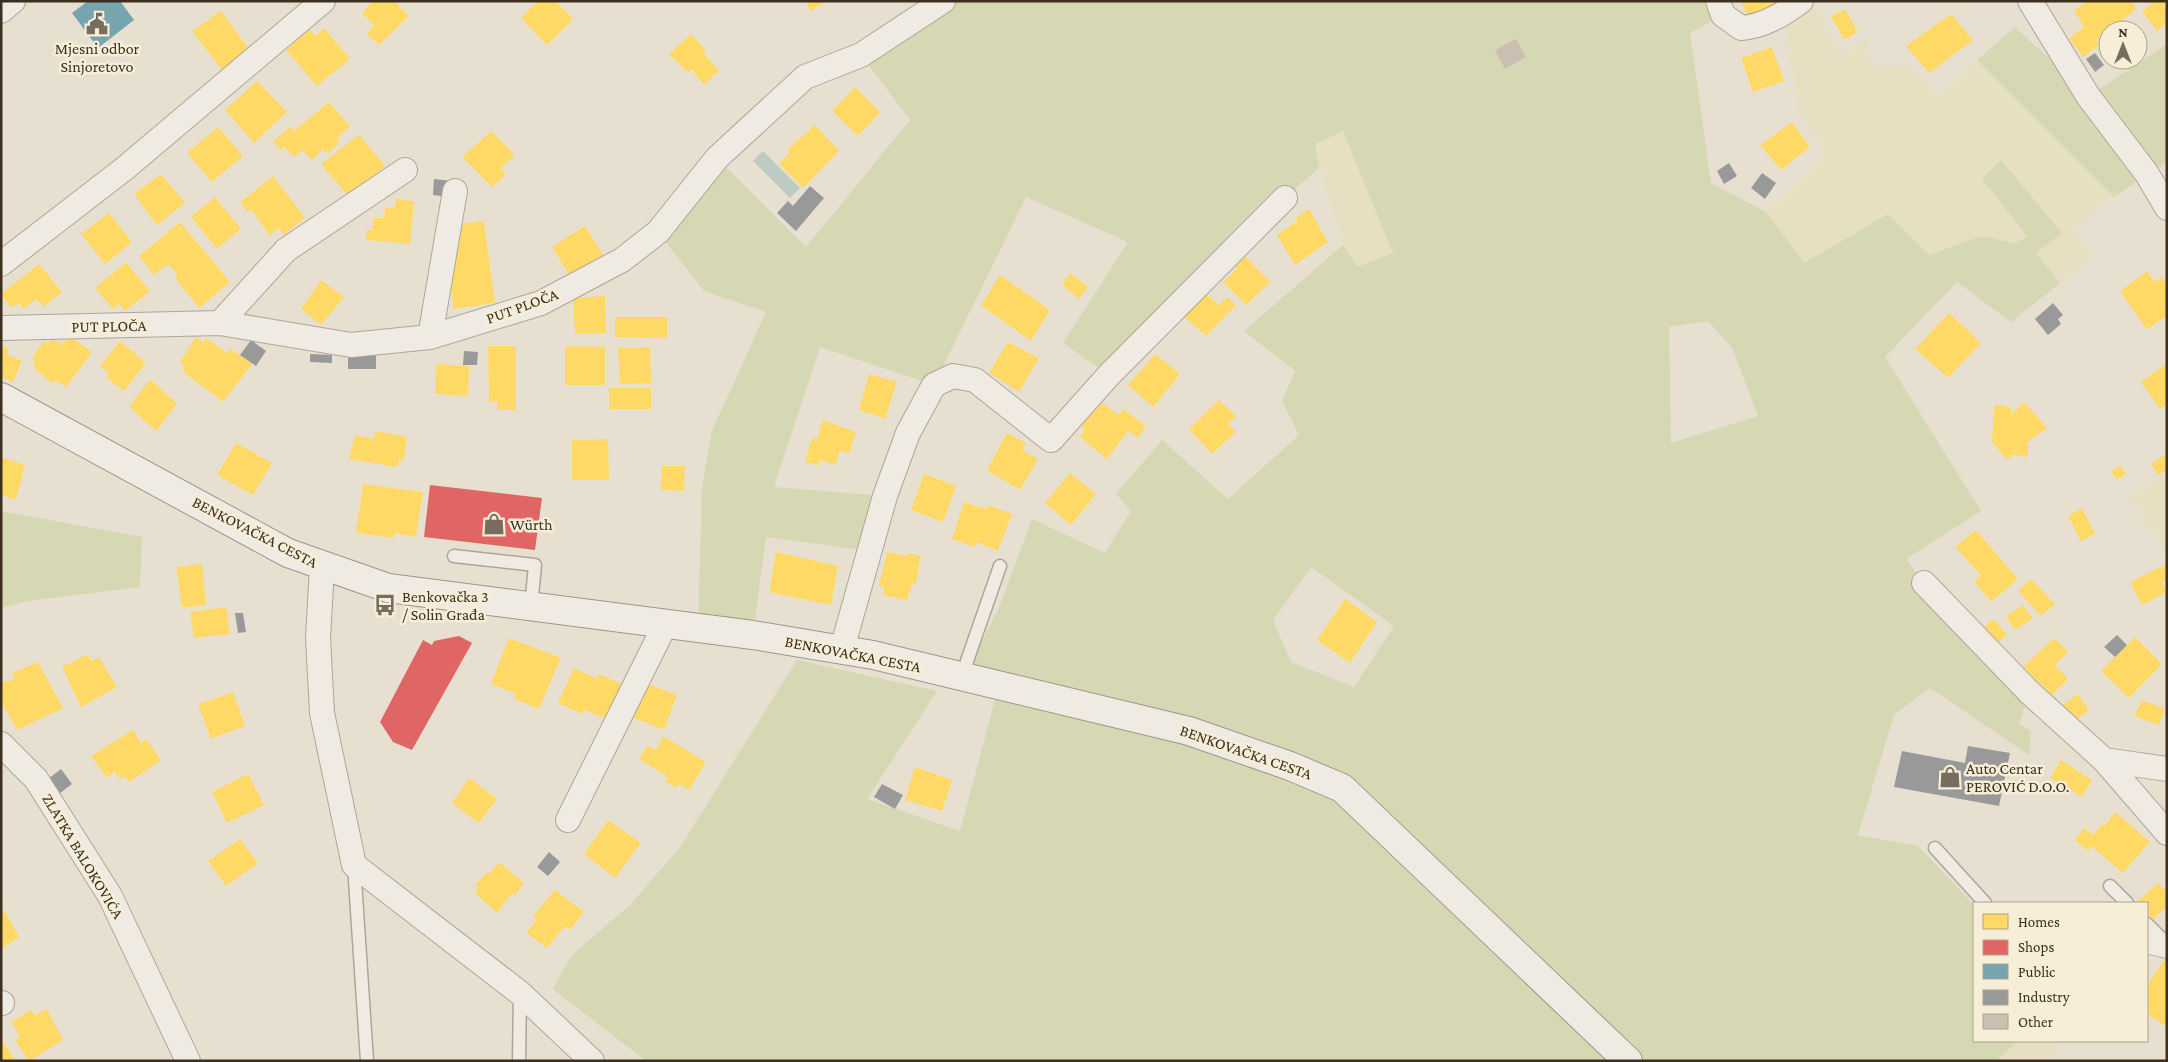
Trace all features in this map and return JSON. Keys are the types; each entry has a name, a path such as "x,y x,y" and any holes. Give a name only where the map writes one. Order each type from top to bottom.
{"main road":[{"name":"BENKOVAČKA CESTA","path":"1,396 288,553 388,588 666,624 842,650 964,676 1189,731 1290,766 1342,788 1628,1061"}],"street":[{"path":"1,11 12,1"},
{"path":"1,264 124,169 323,1"},
{"name":"PUT PLOČA","path":"1,328 220,323 351,345 430,337 541,303 622,260 658,232 717,158 805,77 861,55 942,1"},
{"path":"1718,1 1723,15 1741,28 1756,27 1782,15 1801,1"},
{"path":"2024,3 2088,96 2147,174 2167,208"},
{"path":"220,323 286,250 405,170"},
{"path":"430,337 455,191"},
{"path":"842,650 885,496 908,433 934,385 953,376 975,380 1051,440 1116,368 1285,198"},
{"path":"322,566 318,638 322,713 354,865 520,993 592,1061"},
{"path":"1924,583 2030,693 2104,760 2167,833"},
{"path":"568,820 666,624"},
{"name":"ZLATKA BALOKOVIĆA","path":"1,744 36,779 110,896 188,1061"},
{"path":"2104,760 2167,769"},
{"path":"2148,941 2167,945"}],"lane":[{"path":"454,556 536,566 531,607"},
{"path":"964,676 966,661 1000,566"},
{"path":"1935,848 1984,902"},
{"path":"354,865 367,1061"},
{"path":"2110,886 2126,902"},
{"path":"2148,925 2167,945"},
{"path":"518,1061 520,993"}],"shaded area":[{"path":"1810,1 1840,54 1871,37 1867,50 1869,60 1877,68 1907,66 1939,94 1977,60 2114,197 2073,230 2093,255 2060,283 2036,253 2062,233 1982,179 2027,237 2016,244 1982,236 1929,255 1888,214 1804,263 1766,212 1824,155 1799,109 1782,15"},
{"path":"1343,131 1393,253 1357,267 1343,245 1319,168 1315,144"},
{"path":"763,151 800,188 790,198 753,161"},
{"path":"2166,473 2167,548 2164,550 2128,496"},
{"path":"2016,1042 2068,1042 2045,1061 1996,1061"}],"green space":[{"path":"943,1 1718,1 1723,15 1690,33 1711,183 1766,212 1804,263 1888,214 1929,255 1982,236 2016,244 2027,236 1982,179 2001,160 2062,233 2036,253 2060,283 2011,322 1957,282 1885,357 1981,511 1906,559 1924,583 2026,702 2019,724 2031,731 2029,755 1930,688 1894,715 1858,835 1918,846 1973,904 1973,1042 2016,1042 1996,1061 646,1061 553,989 572,955 630,905 681,846 797,660 937,691 867,799 960,831 999,685 964,676 998,610 1032,519 1105,553 1131,511 1116,494 1162,440 1228,499 1299,435 1282,401 1295,371 1244,331 1343,245 1357,267 1393,253 1343,131 1315,144 1319,168 1285,198 1109,375 1063,343 1128,242 1026,197 934,385 820,347 774,487 885,496 869,551 766,537 753,635 698,628 702,486 712,431 766,312 704,291 658,232 717,158 806,247 910,120 861,55","holes":["1708,321 1732,348 1758,416 1671,443 1669,327","1311,567 1394,626 1354,687 1291,662 1273,620"]},
{"path":"2015,27 2089,96 2128,70 2148,70 2148,57 2167,44 2167,161 2114,197 1977,60"},
{"path":"1,511 142,537 140,587 28,601 1,608"}],"building: Homes":[{"path":"373,1 394,1 409,16 379,45 366,34 374,25 362,13"},
{"path":"537,1 556,1 573,19 547,45 521,18"},
{"path":"805,1 826,1 811,11"},
{"path":"1741,1 1785,1 1749,19"},
{"path":"2089,1 2131,1 2137,9 2122,20 2098,20 2098,39 2096,41 2098,46 2083,57 2069,38 2084,27 2074,10"},
{"path":"2149,1 2167,1 2164,7 2167,11 2167,23 2157,31 2142,11 2151,4"},
{"path":"1845,9 1858,32 1844,40 1831,16"},
{"path":"221,11 249,49 222,70 192,31"},
{"path":"1951,14 1973,40 1929,73 1906,46"},
{"path":"324,28 350,59 317,86 286,50 310,29 315,36"},
{"path":"691,34 706,51 704,54 719,71 704,85 691,69 688,73 669,54"},
{"path":"1772,47 1784,81 1753,92 1741,58"},
{"path":"257,81 287,112 254,143 225,110"},
{"path":"855,87 880,112 858,136 832,111"},
{"path":"329,102 350,126 337,138 340,142 327,154 323,149 312,160 302,150 294,157 284,147 281,150 273,141 290,127 294,131"},
{"path":"1792,122 1810,147 1781,170 1760,145"},
{"path":"815,125 839,151 803,188 779,164 790,152 788,149"},
{"path":"218,127 243,156 212,182 187,153"},
{"path":"491,131 515,155 501,168 506,174 492,187 462,157"},
{"path":"359,135 385,166 348,196 321,164"},
{"path":"161,174 185,203 157,225 134,194"},
{"path":"273,176 305,218 284,235 279,228 269,235 251,209 247,212 240,202"},
{"path":"215,197 241,229 217,249 191,217"},
{"path":"396,199 414,201 410,244 366,240 367,230 372,230 373,218 384,218 385,207 395,208"},
{"path":"1309,209 1328,242 1295,265 1277,235 1297,221 1296,218"},
{"path":"109,213 132,242 105,264 81,234"},
{"path":"484,221 495,303 453,309 449,243 451,225"},
{"path":"180,222 230,282 199,308 175,278 178,275 168,264 154,275 139,256"},
{"path":"585,226 603,255 570,276 552,247"},
{"path":"1243,254 1270,282 1246,305 1223,282 1237,269 1233,264"},
{"path":"126,262 150,291 125,311 119,304 113,309 95,288"},
{"path":"39,264 62,292 43,307 37,299 23,309 19,303 11,308 1,294"},
{"path":"2147,271 2154,282 2161,277 2167,285 2167,315 2147,330 2120,291"},
{"path":"1070,273 1088,287 1079,299 1062,285"},
{"path":"1000,275 1050,310 1031,341 981,305"},
{"path":"321,280 344,297 321,325 301,309"},
{"path":"1199,288 1219,305 1227,297 1236,305 1206,336 1178,311"},
{"path":"605,296 606,333 575,334 573,298"},
{"path":"1949,313 1981,343 1948,378 1915,349"},
{"path":"615,317 667,317 667,338 615,337"},
{"path":"69,336 92,352 66,387 55,380 52,383 33,367 35,361 32,358 44,341 48,343 52,338 62,345"},
{"path":"196,337 203,342 206,338 227,353 231,349 253,363 223,402 182,371 185,367 180,362"},
{"path":"120,341 146,363 124,391 106,377 109,373 100,366"},
{"path":"1008,342 1039,358 1019,392 989,373"},
{"path":"1,345 9,349 7,355 22,361 13,382 1,377"},
{"path":"488,346 516,346 516,410 497,410 497,402 489,401"},
{"path":"565,346 605,347 605,385 565,385"},
{"path":"650,347 651,383 620,384 618,348"},
{"path":"1155,354 1180,374 1153,407 1128,385"},
{"path":"2167,363 2167,404 2160,409 2141,382"},
{"path":"436,364 469,366 468,396 435,394"},
{"path":"869,374 897,382 885,419 859,410"},
{"path":"150,379 177,404 156,431 129,407"},
{"path":"609,388 651,388 651,409 609,409"},
{"path":"1219,400 1236,416 1228,424 1236,432 1212,454 1189,429"},
{"path":"2024,402 2047,428 2028,442 2028,457 2013,455 2007,460 1992,442 1994,405 2011,407 2011,415"},
{"path":"1102,403 1118,415 1123,409 1146,426 1138,438 1128,431 1107,459 1080,437 1085,430 1081,426"},
{"path":"823,420 856,432 849,453 840,451 835,465 819,460 818,466 805,461 812,438 817,439"},
{"path":"375,431 407,437 404,461 399,460 397,467 349,459 355,435 374,439"},
{"path":"1007,433 1026,443 1022,450 1038,459 1020,490 987,470"},
{"path":"608,439 609,480 572,480 572,440"},
{"path":"236,443 272,463 253,495 217,475"},
{"path":"2167,453 2167,470 2158,475 2151,464"},
{"path":"1,457 25,465 16,500 1,495"},
{"path":"2120,465 2126,474 2117,480 2111,472"},
{"path":"662,466 685,466 684,491 661,490"},
{"path":"1070,473 1096,494 1071,525 1045,503"},
{"path":"924,474 956,486 943,522 911,510"},
{"path":"363,484 423,492 416,537 395,533 394,538 356,533"},
{"path":"964,502 986,509 988,505 1012,514 998,551 976,542 975,547 952,539"},
{"path":"2082,508 2095,534 2081,541 2068,516"},
{"path":"1976,530 2018,579 1991,602 1974,581 1981,575 1955,547"},
{"path":"776,552 838,566 831,605 769,592"},
{"path":"887,552 906,556 909,553 921,556 916,583 912,583 907,600 883,595 884,587 879,586"},
{"path":"202,564 206,605 182,608 176,567"},
{"path":"2167,564 2167,580 2162,582 2167,592 2142,605 2130,582"},
{"path":"2031,579 2055,604 2041,616 2018,591"},
{"path":"1345,599 1377,622 1350,663 1317,640"},
{"path":"2022,605 2033,618 2015,630 2006,617"},
{"path":"226,607 230,634 194,638 190,612"},
{"path":"1994,619 2007,635 1992,647 1979,631"},
{"path":"2135,637 2162,664 2129,698 2101,671"},
{"path":"509,638 561,658 539,709 514,699 516,694 491,684"},
{"path":"2054,638 2068,651 2055,665 2068,679 2052,695 2023,667"},
{"path":"88,654 91,661 99,657 117,687 81,707 62,667"},
{"path":"38,662 63,708 17,730 1,701 1,684 15,678 12,673"},
{"path":"574,668 597,679 599,674 624,685 607,719 584,710 582,714 558,703"},
{"path":"648,684 677,695 664,730 627,715 634,694 643,698"},
{"path":"233,692 245,726 211,739 198,704"},
{"path":"2078,694 2089,710 2076,720 2059,708"},
{"path":"2142,700 2165,709 2159,725 2134,716"},
{"path":"133,730 141,743 146,739 161,760 129,782 125,776 120,779 115,772 107,778 91,756"},
{"path":"663,736 706,762 689,790 679,784 676,788 665,782 668,777 639,759 647,746 656,750"},
{"path":"2061,760 2092,780 2082,797 2050,778"},
{"path":"915,767 952,780 942,811 905,800"},
{"path":"248,774 264,805 227,823 212,792"},
{"path":"469,778 497,799 479,823 452,803"},
{"path":"2115,812 2150,842 2123,873 2091,846 2088,851 2075,840 2084,828 2093,835 2102,824 2104,826"},
{"path":"608,820 641,843 615,878 584,854"},
{"path":"240,839 258,863 226,886 208,861"},
{"path":"499,862 524,883 515,895 512,893 497,913 475,893 478,889 475,885 487,872 490,873"},
{"path":"2158,883 2167,892 2167,906 2153,919 2148,914 2148,902 2137,902"},
{"path":"555,890 584,912 570,930 565,926 547,948 526,933 537,919 533,916"},
{"path":"4,910 19,937 1,949 1,912"},
{"path":"2165,959 2167,960 2167,1027 2148,1015 2148,984"},
{"path":"47,1009 63,1040 29,1061 15,1040 20,1036 11,1022 31,1010 35,1015"},
{"path":"1,1039 16,1061 1,1061"}],"building: Shops":[{"path":"430,485 542,498 535,550 424,537"},
{"path":"459,636 472,643 412,750 393,742 380,722 423,640 432,645 434,641"}],"building: Public":[{"path":"88,1 120,1 134,20 98,48 72,13"}],"building: Industry":[{"path":"2095,53 2098,57 2098,70 2095,72 2086,59"},
{"path":"1729,163 1737,176 1724,184 1717,171"},
{"path":"1762,173 1776,183 1765,199 1751,188"},
{"path":"434,179 452,181 448,197 433,195"},
{"path":"810,186 824,198 796,231 777,213 788,201 793,206"},
{"path":"2053,303 2063,315 2058,319 2061,324 2048,335 2035,319"},
{"path":"251,340 266,351 256,366 240,355"},
{"path":"464,351 478,352 477,365 463,365"},
{"path":"310,354 332,355 332,363 310,362"},
{"path":"348,356 376,356 376,369 348,369"},
{"path":"235,613 243,613 246,632 238,633"},
{"path":"2117,635 2127,645 2115,657 2104,647"},
{"path":"1968,746 2010,753 1999,806 1894,787 1902,751 1965,763"},
{"path":"61,769 72,784 59,794 48,779"},
{"path":"882,784 903,795 895,809 874,797"},
{"path":"549,852 560,862 548,876 537,867"}],"building: Other":[{"path":"1516,39 1526,57 1505,69 1495,50"}],"place":[{"name":"Mjesni odbor Sinjoretovo","path":"97,24"},
{"name":"Würth","path":"494,524"},
{"name":"Benkovačka 3 / Solin Građa","path":"385,605"},
{"name":"Auto Centar PEROVIĆ D.O.O.","path":"1950,777"}]}
